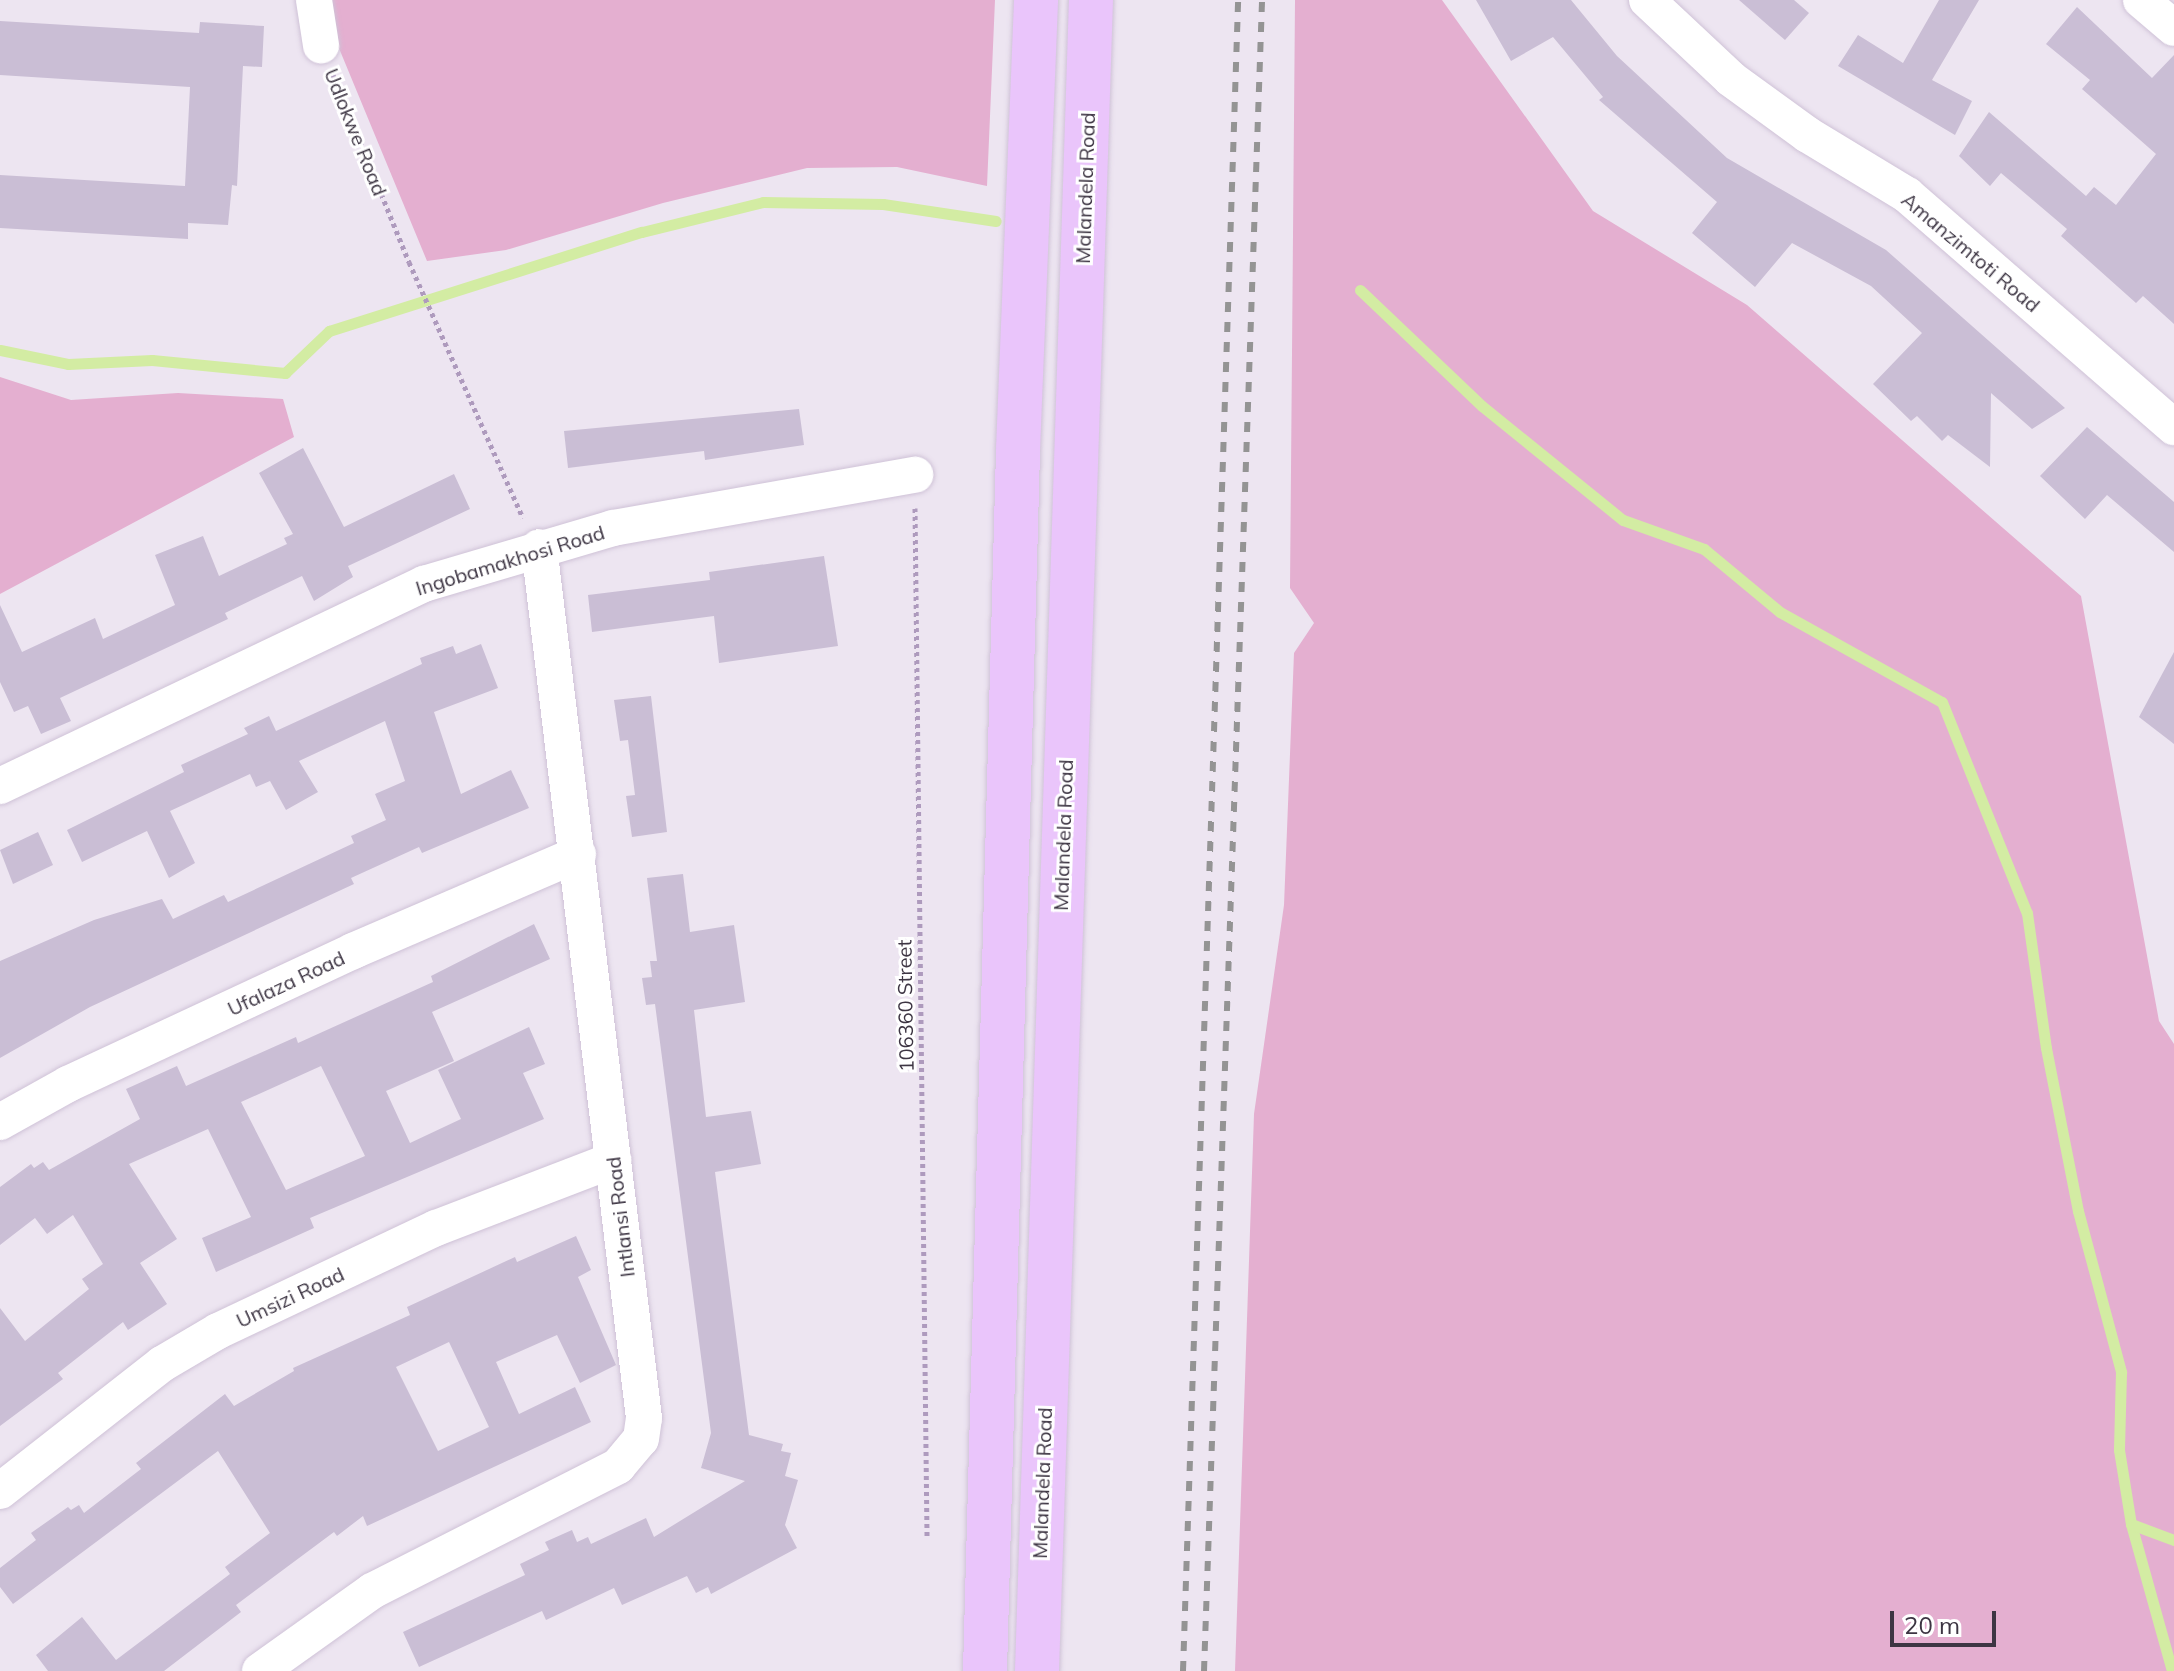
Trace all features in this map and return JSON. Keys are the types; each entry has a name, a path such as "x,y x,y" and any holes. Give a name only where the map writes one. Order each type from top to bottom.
{"main road":[{"path":"985,1671 1018,450 1036,0"},
{"name":"Malandela Road","path":"1037,1671 1091,0"}],"street":[{"name":"Udlokwe Road","path":"314,0 321,45"},
{"name":"Amanzimtoti Road","path":"1647,0 1731,79 1808,135 1907,195 2174,427"},
{"path":"2141,0 2174,28"},
{"name":"Ingobamakhosi Road","path":"0,786 424,584 539,547 613,528 915,475"},
{"name":"Intlansi Road","path":"260,1671 372,1591 634,1454 644,1418 539,547"},
{"name":"Ufalaza Road","path":"0,1122 68,1084 311,971 578,854"},
{"name":"Umsizi Road","path":"0,1491 162,1364 218,1331 436,1228 613,1160"}],"path":[{"name":"Udlokwe Road","path":"321,45 409,262 539,547"},
{"name":"106360 Street","path":"915,475 927,1537"}],"shaded area":[{"path":"329,0 995,0 987,186 897,167 807,168 663,203 506,250 427,261 336,41"},
{"path":"1295,0 1442,0 1593,211 1747,305 2081,596 2159,1021 2174,1044 2174,1671 1235,1671 1254,1114 1284,905 1294,653 1314,623 1290,588"},
{"path":"0,377 71,400 178,393 283,399 294,437 0,594"}],"building":[{"path":"1476,0 1571,0 1617,56 1727,158 1886,250 2065,408 2032,429 1991,393 1990,467 1948,435 1942,441 1917,416 1911,421 1873,384 1922,333 1871,286 1792,243 1755,287 1692,233 1717,202 1599,100 1603,97 1553,37 1511,61"},
{"path":"1739,0 1794,0 1809,13 1785,40"},
{"path":"1939,0 1979,0 1932,80 1972,101 1955,135 1838,66 1858,35 1903,63"},
{"path":"2077,7 2152,78 2174,55 2174,324 2143,296 2136,303 2061,236 2067,229 2001,173 1990,186 1959,156 1989,112 2086,196 2094,187 2116,205 2156,154 2082,89 2090,80 2046,44"},
{"path":"0,21 199,33 200,22 264,26 262,67 243,66 237,186 232,185 228,225 188,223 188,239 0,228 0,175 185,186 190,87 0,75"},
{"path":"799,409 804,445 705,460 704,451 568,468 564,431"},
{"path":"2087,427 2174,502 2174,552 2107,495 2085,519 2040,476"},
{"path":"303,448 344,527 454,474 470,509 348,566 353,577 314,601 302,576 225,613 228,619 60,698 71,721 41,734 28,706 14,712 0,682 0,605 22,652 95,618 103,639 175,605 155,555 203,536 219,576 287,544 284,538 293,534 259,473"},
{"path":"824,556 838,646 719,663 714,616 592,632 588,595 710,580 709,572"},
{"path":"481,644 498,688 434,712 461,794 511,770 529,808 422,853 419,847 351,878 354,884 90,1007 0,1058 0,961 94,920 162,899 173,919 224,895 228,902 354,843 351,836 386,820 375,794 405,781 385,721 299,761 318,792 286,810 270,781 256,787 250,774 170,811 195,863 169,878 147,831 82,862 67,830 184,772 181,765 248,734 244,728 269,716 276,731 422,664 420,658 453,646 456,654"},
{"path":"2174,652 2174,744 2139,717"},
{"path":"651,696 667,832 632,837 626,796 635,795 628,740 620,741 614,700"},
{"path":"38,832 53,865 13,884 0,850"},
{"path":"683,874 690,932 734,925 745,1002 694,1010 706,1117 751,1111 761,1164 715,1172 749,1435 783,1444 781,1451 791,1453 785,1476 798,1480 785,1525 797,1548 711,1594 708,1587 696,1593 687,1576 622,1605 614,1588 546,1620 542,1611 419,1667 403,1632 525,1575 520,1564 549,1550 545,1542 572,1530 577,1542 588,1537 591,1544 646,1518 654,1537 745,1481 701,1468 711,1433 655,1004 646,1005 642,978 652,977 650,961 657,961 647,878"},
{"path":"534,924 550,959 432,1012 454,1061 386,1091 410,1143 461,1119 438,1070 529,1027 545,1064 523,1073 544,1119 310,1218 314,1228 216,1272 202,1238 251,1217 208,1129 129,1164 177,1239 140,1263 167,1304 128,1330 123,1322 58,1373 63,1379 0,1426 0,1308 25,1341 89,1289 82,1279 103,1264 73,1215 47,1234 35,1218 0,1245 0,1187 31,1164 34,1168 43,1162 49,1170 140,1119 126,1089 177,1066 186,1086 296,1037 298,1043 433,982 431,976","holes":["321,1066 365,1156 286,1190 241,1102"]},
{"path":"576,1236 591,1270 578,1277 616,1365 580,1383 557,1335 496,1362 519,1414 575,1387 591,1422 367,1526 363,1516 337,1536 334,1532 236,1605 241,1612 164,1671 48,1671 36,1655 82,1617 116,1660 230,1574 225,1567 270,1533 218,1451 13,1604 0,1587 0,1568 36,1540 31,1533 68,1507 71,1510 79,1505 84,1513 141,1469 136,1463 225,1394 234,1406 294,1371 293,1368 410,1315 407,1307 515,1257 517,1262","holes":["449,1342 489,1427 438,1451 396,1367"]}],"waterway":[{"path":"0,350 68,364 152,360 285,373 329,331 642,232 763,202 883,204 996,221"},
{"path":"1360,290 1482,406 1623,520 1704,549 1780,612 1942,702 2027,913 2046,1048 2078,1211 2121,1372 2119,1450 2131,1524 2172,1671"},
{"path":"2131,1524 2174,1540"}],"railway":[{"path":"1183,1671 1238,0"},
{"path":"1204,1671 1262,0"}]}
